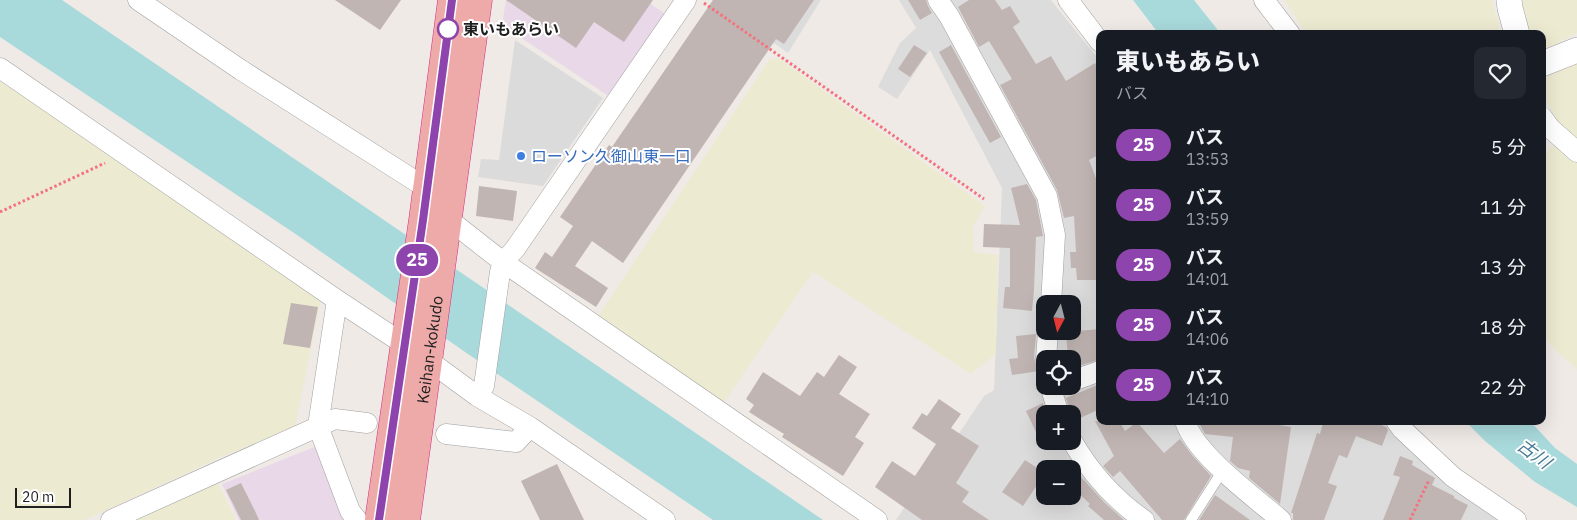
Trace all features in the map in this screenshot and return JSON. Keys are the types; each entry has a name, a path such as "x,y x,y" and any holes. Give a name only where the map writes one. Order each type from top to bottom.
{"highway":[{"name":"Keihan-kokudo","path":"439,223 428,189 452,0"},
{"name":"Keihan-kokudo","path":"379,520 417,347 478,0"},
{"name":"Keihan-kokudo","path":"406,520 417,347"}],"street":[{"path":"138,0 240,70 428,189"},
{"path":"480,391 501,267 686,0"},
{"path":"938,0 949,16 1047,196 1055,235 1052,295"},
{"path":"1068,0 1096,37"},
{"path":"1264,0 1287,30"},
{"path":"1509,0 1516,30"},
{"path":"1546,62 1577,50"},
{"path":"0,68 337,300 417,347 530,428 665,520"},
{"path":"1546,122 1577,152"},
{"path":"439,223 501,267 877,520"},
{"path":"337,300 318,426 350,511 357,520"},
{"path":"1081,378 1096,373"},
{"path":"112,520 335,419 367,423"},
{"path":"1187,425 1192,438 1204,452 1222,470 1281,520"},
{"path":"1399,425 1436,463 1453,477 1516,520"},
{"path":"446,434 516,442 530,428"},
{"path":"1077,450 1084,461 1111,492 1129,510 1144,520"}],"lane":[{"path":"1191,520 1222,470"}],"path":[{"path":"700,0 984,199"},
{"path":"0,212 126,154"},
{"path":"1410,520 1436,463"}],"shaded area":[{"path":"506,0 645,0 667,15 610,97 502,25"},
{"path":"712,0 821,0 788,53"},
{"path":"899,0 1051,0 1096,56 1096,425 1394,425 1505,520 896,520 938,457 942,459 984,396 994,390 1002,188 930,50 897,99 878,87 900,43 916,28"},
{"path":"1285,0 1492,0 1500,30 1304,30"},
{"path":"1521,0 1577,0 1577,33 1546,48 1546,30 1526,30"},
{"path":"515,40 603,98 543,186 478,177 481,159 499,160"},
{"path":"778,58 985,206 973,226 974,252 998,255 996,354 971,374 813,272 724,402 598,316 769,60"},
{"path":"1577,62 1577,144 1565,133 1546,102 1546,77"},
{"path":"0,80 321,299 295,427 219,458 85,520 0,520"},
{"path":"1556,143 1577,161 1577,369 1546,340 1546,151"},
{"path":"317,446 346,520 239,520 222,484"},
{"path":"217,481 236,520 131,520"}],"water":[{"path":"0,0 62,0 823,520 713,520 468,354 297,235 0,37"},
{"path":"1133,0 1194,0 1218,30 1156,30"},
{"name":"古川","path":"1469,425 1534,425 1555,448 1577,464 1577,507 1535,482 1485,441"}],"building":[{"path":"335,0 401,0 380,30"},
{"path":"506,0 653,0 624,42 594,22 576,48"},
{"path":"713,0 814,0 784,44 776,39 623,263 592,241 575,266 608,288 596,307 535,268 545,252 552,257 573,226 560,217 609,145 612,147"},
{"path":"908,0 926,0 932,13 920,20"},
{"path":"969,0 995,0 1002,10 1010,6 1020,22 1013,27 1036,64 1051,56 1066,81 1095,63 1096,65 1096,156 1089,160 1096,178 1096,280 1077,280 1076,268 1071,268 1070,252 1076,252 1074,216 1064,218 1057,190 1000,85 1012,79 989,41 979,47 958,7"},
{"path":"914,45 927,53 910,77 898,69"},
{"path":"951,45 1001,137 990,143 939,52"},
{"path":"1027,184 1036,200 1043,236 1036,237 1032,311 1003,308 1005,287 1010,287 1010,248 983,247 984,224 1020,225 1011,188"},
{"path":"479,186 517,191 513,221 476,216"},
{"path":"291,303 318,307 310,348 283,344"},
{"path":"1096,329 1096,361 1081,365 1081,350 1067,350 1067,340 1081,340 1081,331"},
{"path":"1036,334 1034,358 1036,371 1012,375 1009,359 1018,358 1016,336"},
{"path":"839,355 857,367 839,394 870,414 855,437 864,443 843,476 782,437 784,434 749,412 754,405 746,399 763,372 800,396 817,372 824,377"},
{"path":"1096,386 1096,411 1081,418 1081,405 1068,405 1066,398 1073,395 1081,395 1081,392"},
{"path":"939,399 961,414 951,428 979,446 956,483 969,492 962,502 989,520 922,520 875,487 892,461 915,476 936,444 912,428 922,413 927,416"},
{"path":"1036,406 1036,432 1026,411"},
{"path":"1097,425 1121,425 1125,431 1133,425 1140,425 1164,453 1180,439 1211,476 1184,520 1162,520 1120,471 1113,477 1103,466 1114,456"},
{"path":"1200,425 1279,425 1291,427 1280,504 1249,478 1250,471 1238,468 1230,461 1233,437 1205,434"},
{"path":"1322,425 1381,425 1388,430 1382,446 1356,436 1347,458 1339,455 1328,483 1337,486 1324,520 1293,520 1293,513 1291,513 1317,433 1320,434"},
{"path":"1400,456 1413,461 1412,465 1435,478 1432,485 1468,505 1461,520 1383,520 1400,477 1393,475"},
{"path":"1025,460 1036,467 1036,486 1023,506 1002,492"},
{"path":"557,464 584,520 540,520 521,481"},
{"path":"1081,477 1124,520 1104,520 1088,506 1090,504 1081,496"},
{"path":"241,483 259,520 241,520 226,490"},
{"path":"1215,495 1250,520 1199,520"}],"bus line":[{"name":"25","path":"379,520 423,220 452,0"}],"place":[{"name":"東いもあらい","path":"448,29"},
{"name":"ローソン久御山東一口","path":"521,156"}]}
